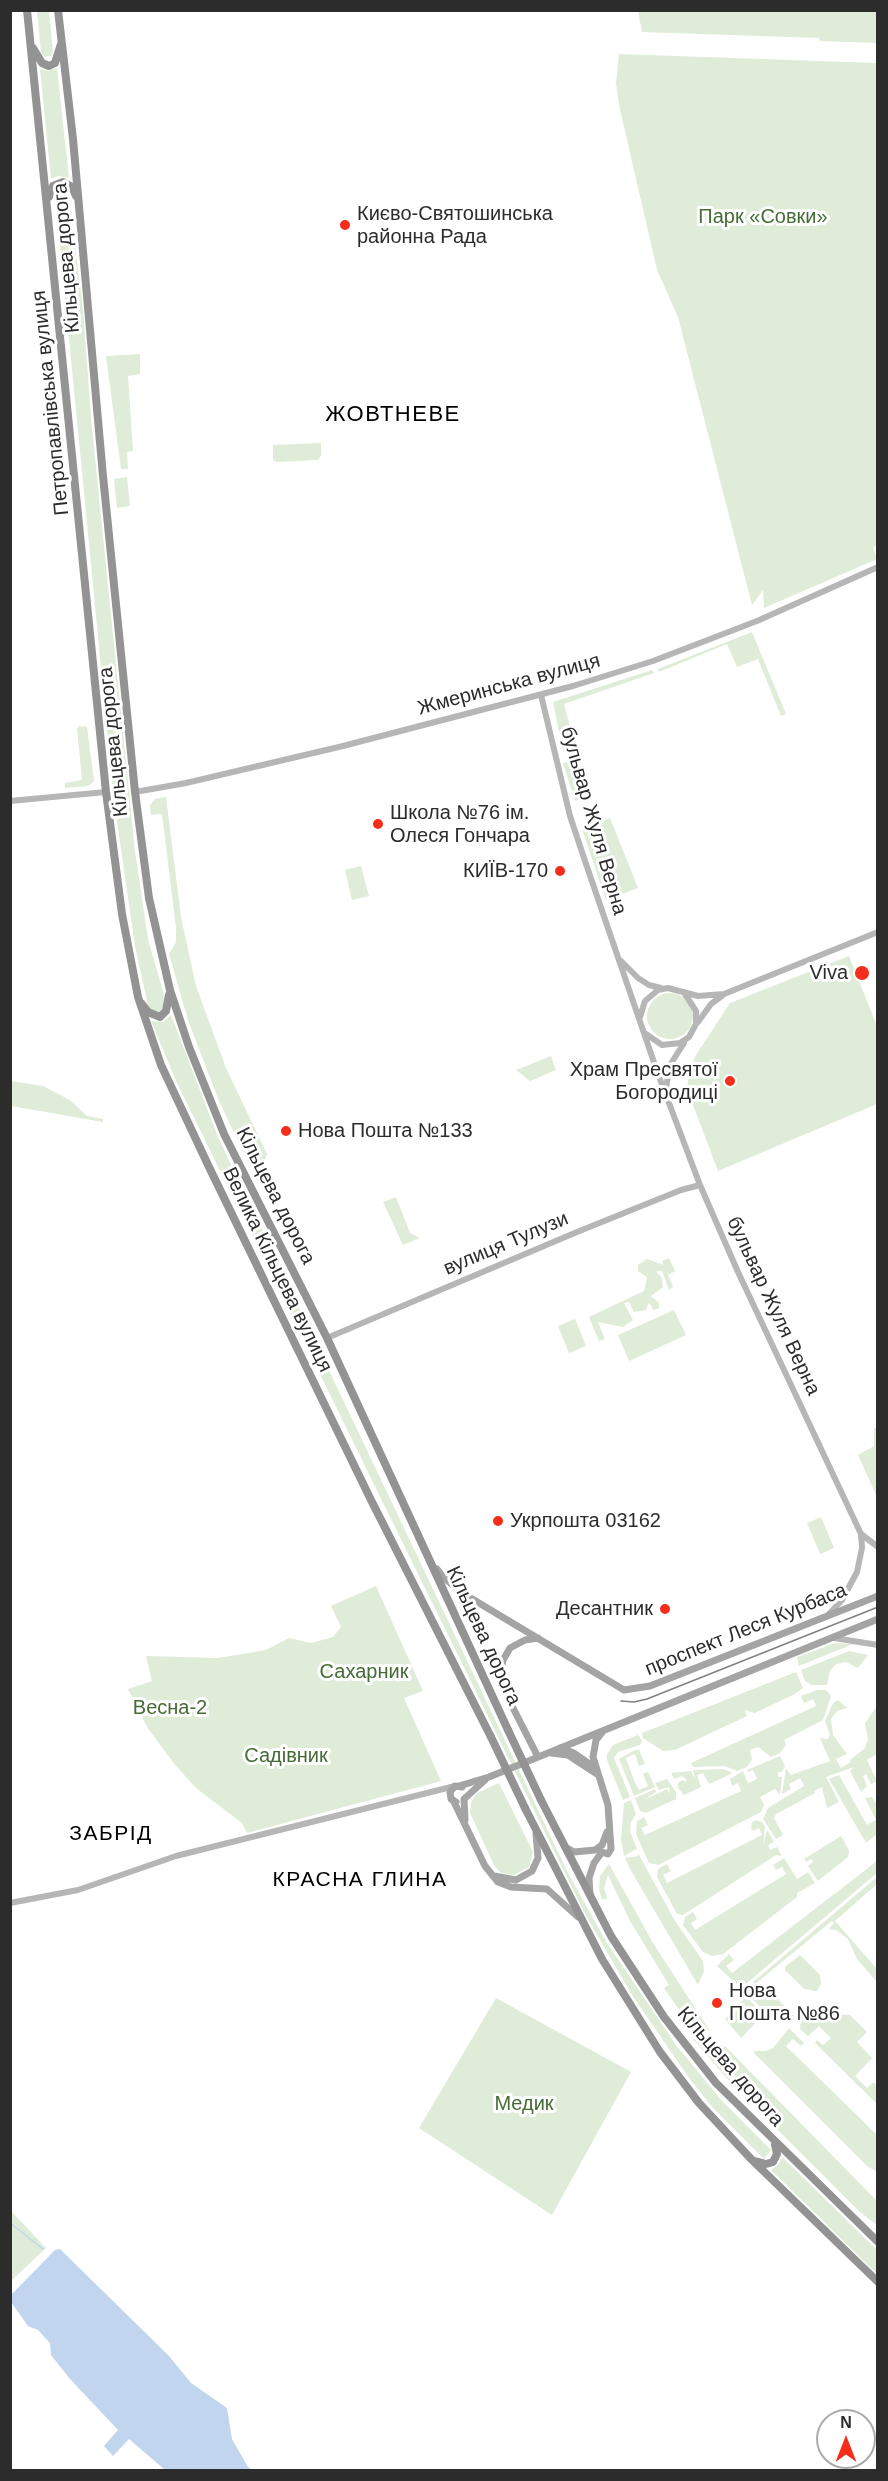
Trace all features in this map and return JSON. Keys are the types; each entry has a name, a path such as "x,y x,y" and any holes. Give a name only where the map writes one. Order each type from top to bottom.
{"highway":[{"name":"Петропавлівська вулиця","path":"27,10 106,792"},
{"name":"Кільцева дорога","path":"58,10 135,792 148,898 170,990 192,1057 224,1134 327,1338 561,1843 621,1952 671,2027 716,2083 878,2242"},
{"path":"31,45 42,63 49,66 55,63 62,40"},
{"path":"48,209 50,190 58,182 68,183 72,187 79,205"},
{"name":"Велика Кільцева вулиця","path":"106,792 122,914 138,997 161,1065 371,1500 535,1829"},
{"path":"138,997 148,1012 160,1017 166,1011 170,990"},
{"path":"535,1829 579,1918 620,1990 660,2052 699,2103 752,2160 878,2282"},
{"path":"752,2160 766,2164 773,2162 777,2154 774,2142"}],"main road":[{"name":"проспект Леся Курбаса","path":"431,1561 442,1577 455,1588 615,1686 636,1690 878,1596"},
{"name":"проспект Леся Курбаса","path":"489,1777 609,1726 878,1619"},
{"path":"538,1638 525,1640 510,1648 503,1660 501,1677 511,1704 538,1757"},
{"path":"591,1899 591,1870 604,1847 609,1820 608,1805 596,1772 593,1756 596,1740 609,1726"},
{"path":"560,1748 574,1753 596,1772"},
{"path":"548,1752 568,1755 596,1772"},
{"path":"489,1777 457,1786 450,1792 492,1875 503,1886 547,1889 579,1918"},
{"path":"452,1799 464,1798 489,1777"},
{"path":"457,1786 465,1790 465,1825"},
{"path":"492,1875 516,1880 531,1871 538,1853 535,1829"},
{"path":"561,1843 574,1852 586,1852 604,1847"}],"street":[{"name":"Жмеринська вулиця","path":"135,792 186,783 343,746 541,695 662,657 757,621 878,567"},
{"name":"бульвар Жуля Верна","path":"541,695 570,816 640,1021 700,1185 738,1272 861,1534 878,1546"},
{"path":"10,801 106,792"},
{"path":"640,1021 645,1001 658,990 668,988 698,996 724,994 878,932"},
{"name":"бульвар Жуля Верна","path":"618,956 626,968 643,982 668,988"},
{"path":"682,992 693,1002 696,1024"},
{"path":"666,1089 670,1065 706,1010 724,994"},
{"path":"644,1032 653,1041 663,1045 685,1041"},
{"name":"вулиця Тулузи","path":"327,1338 586,1229 700,1185"},
{"path":"825,1617 842,1600 856,1572 862,1548 861,1534"},
{"path":"830,1639 845,1638 878,1644"},
{"path":"10,1903 78,1890 176,1856 457,1786"},
{"path":"433,1792 452,1799"}],"green space":[{"path":"37,11 49,11 53,52 51,56 44,57 41,52"},
{"name":"Парк «Совки»","path":"638,11 877,11 878,545 873,547 877,559 764,608 763,590 752,605 678,317 657,270 619,105 616,83 619,54 876,63 877,43 820,41 819,38 642,32"},
{"path":"57,68 69,178 58,176 51,179 40,69 48,71"},
{"path":"64,189 68,192 83,309 91,418 135,852 148,939 166,1002 160,1012 148,1006 135,946 114,801 55,194 57,190"},
{"path":"140,354 140,374 128,376 133,451 127,452 128,469 121,469 106,356"},
{"path":"321,443 321,456 318,460 277,462 273,460 273,445"},
{"path":"127,477 130,506 117,508 114,479"},
{"path":"752,632 786,714 781,716 758,659 737,667 727,644 659,672 658,669"},
{"path":"652,670 654,673 564,704 576,750 563,752 553,702"},
{"path":"79,726 87,727 94,781 88,786 65,788 65,783 82,780 77,729"},
{"path":"578,758 589,796 575,801 563,763"},
{"path":"166,797 181,917 196,986 226,1068 267,1154 263,1164 259,1158 248,1162 219,1101 188,1020 169,954 176,942 176,928 162,814 151,815 150,805 155,799"},
{"path":"610,818 638,888 606,900 582,829"},
{"path":"361,866 369,896 352,900 345,870"},
{"path":"849,956 877,1026 877,1104 718,1171 687,1089 689,1072 696,1055 730,1003"},
{"path":"670,993 679,994 687,999 692,1007 692,1025 687,1033 679,1038 670,1039 661,1038 653,1033 648,1025 647,1016 648,1007 653,999 661,994"},
{"path":"171,1015 218,1137 568,1873 607,1943 676,2045 723,2102 771,2150 764,2159 713,2108 689,2078 630,1992 584,1912 177,1083 151,1021 163,1022"},
{"path":"551,1056 556,1070 530,1081 516,1070"},
{"path":"11,1081 43,1086 70,1100 87,1116 103,1119 103,1122 11,1106"},
{"path":"396,1197 410,1233 420,1238 403,1245 383,1202"},
{"path":"669,1258 675,1271 669,1275 666,1270 673,1287 669,1290 662,1271 656,1271 662,1278 663,1287 651,1296 659,1303 659,1308 654,1310 649,1303 646,1310 634,1312 629,1302 624,1303 633,1320 623,1327 598,1322 605,1339 599,1341 589,1317 644,1291 647,1277 638,1271 638,1265 647,1259 664,1265 662,1261"},
{"path":"674,1310 686,1335 629,1361 618,1335"},
{"path":"575,1319 586,1346 569,1353 558,1326"},
{"path":"874,1428 878,1429 877,1497 858,1455 874,1446"},
{"path":"821,1517 834,1548 820,1554 807,1523"},
{"path":"376,1586 423,1691 404,1698 441,1781 247,1833 242,1823 196,1788 175,1765 147,1727 128,1689 152,1681 146,1656 218,1658 266,1650 289,1638 311,1643 333,1637 341,1627 331,1606"},
{"path":"835,1643 853,1644 799,1666 797,1657"},
{"path":"849,1651 868,1655 858,1668 846,1662 836,1664 830,1671 827,1685 811,1685 805,1681 801,1670"},
{"path":"796,1672 803,1688 795,1694 755,1713 745,1710 747,1716 675,1750 663,1751 643,1738 642,1733"},
{"path":"817,1690 826,1690 831,1696 823,1720 784,1740 786,1745 780,1753 771,1757 758,1747 750,1750 752,1760 747,1767 737,1771 725,1766 693,1767 691,1763 816,1706 813,1699 804,1703 801,1696"},
{"path":"838,1700 847,1708 837,1711 831,1719 833,1735 847,1754 836,1759 841,1768 865,1748 868,1739 865,1723 877,1706 877,1754 867,1760 877,1781 871,1784 866,1774 863,1776 867,1786 861,1792 850,1771 854,1767 826,1777 839,1802 827,1808 822,1787 814,1791 815,1793 776,1814 774,1818 783,1835 776,1839 763,1819 768,1808 804,1786 800,1778 789,1784 791,1789 782,1794 786,1768 791,1775 830,1761 820,1738 828,1739 830,1735 825,1721 833,1703"},
{"path":"638,1735 642,1741 640,1745 618,1752 614,1758 630,1797 623,1800 607,1760 607,1754 613,1745"},
{"path":"639,1750 645,1764 639,1766 635,1754 626,1758 635,1783 639,1790 648,1786 643,1774 648,1772 655,1787 634,1796 619,1759"},
{"path":"780,1756 785,1766 782,1772 778,1772 778,1777 782,1777 780,1795 775,1789 760,1797 764,1805 761,1812 658,1865 649,1863 636,1834 637,1821 644,1817 648,1825 641,1828 645,1835 741,1791 738,1783 732,1786 730,1779 743,1771 748,1783 757,1779 753,1770 748,1772 747,1770"},
{"path":"723,1769 733,1773 709,1784 703,1773 697,1775 701,1787 684,1795 678,1788 678,1783 682,1780 686,1782 686,1779 682,1776 674,1779 671,1773 691,1771 695,1779 693,1770"},
{"path":"839,1775 867,1825 876,1820 865,1798 872,1797 877,1805 877,1834 866,1843 829,1779"},
{"path":"667,1779 676,1792 676,1799 646,1813 640,1811 635,1798 655,1789 656,1792 644,1800 667,1789 670,1794 669,1787 659,1790 655,1783"},
{"path":"499,1783 533,1852 529,1867 514,1875 501,1873 495,1867 470,1813 471,1802 477,1793"},
{"path":"631,1800 636,1814 631,1822 630,1832 638,1851 636,1849 624,1856 621,1839 624,1803"},
{"path":"756,1820 762,1822 765,1827 763,1846 767,1830 774,1842 768,1845 770,1850 777,1847 782,1856 776,1855 683,1915 677,1914 657,1877 658,1869 667,1864 671,1871 663,1875 667,1883 762,1835 759,1828 753,1831 751,1828 752,1822"},
{"path":"841,1836 849,1850 848,1857 818,1881 808,1866 813,1862 811,1859 806,1862 804,1859"},
{"path":"638,1853 675,1921 703,1961 704,1971 698,1985 625,1858 638,1856"},
{"path":"784,1858 797,1879 808,1872 815,1883 797,1893 797,1897 723,1954 712,1956 703,1952 683,1925 685,1917 693,1912 697,1919 691,1923 695,1930 786,1874 782,1867 776,1870 773,1865"},
{"path":"877,1861 877,1873 741,1988 717,1966 729,1954 734,1960 726,1966 732,1973"},
{"path":"609,1864 653,1943 710,2031 687,2025 664,1988 669,1985 630,1921 608,1875 604,1888 607,1898 602,1900 599,1888 600,1876"},
{"path":"877,1877 877,1884 835,1921 877,1969 877,1982 857,1959 848,1939 836,1930 829,1929 834,1923 832,1921 755,1984 753,1982"},
{"path":"800,1955 820,1975 821,1984 817,1991 804,1989 785,1970 785,1967"},
{"path":"763,1984 794,2016 790,2020 774,2011 767,2013 749,1996"},
{"path":"746,1997 764,2014 741,2038 725,2019"},
{"name":"Медик","path":"496,1998 631,2072 552,2215 419,2128"},
{"path":"809,2013 850,2015 867,2032 857,2042 872,2058 855,2076 867,2088 874,2082 877,2086 877,2104 815,2043 817,2040 823,2045 831,2038 819,2026 808,2036 800,2029 801,2020"},
{"path":"789,2028 804,2043 801,2046 793,2039 786,2046 877,2135 877,2172 867,2166 754,2053 754,2051 766,2051 773,2048"},
{"path":"698,2037 726,2047 877,2201 877,2225 860,2212 730,2082 693,2039"},
{"path":"782,2157 877,2250 877,2274 771,2170 779,2164"},
{"path":"11,2211 46,2248 11,2281"}],"water":[{"path":"60,2249 169,2356 191,2383 227,2408 232,2439 248,2467 253,2470 165,2470 129,2439 113,2456 104,2446 118,2430 70,2379 51,2355 50,2343 38,2330 28,2326 11,2302 11,2295 55,2250"}],"waterway":[{"path":"10,2223 43,2249"}],"tram line":[{"path":"621,1701 634,1702 647,1699 878,1607"}],"place":[{"name":"Києво-Святошинська районна Рада","path":"345,225"},
{"name":"Школа №76 ім. Олеся Гончара","path":"378,824"},
{"name":"КИЇВ-170","path":"560,871"},
{"name":"Viva","path":"862,973"},
{"name":"Храм Пресвятої Богородиці","path":"730,1081"},
{"name":"Нова Пошта №133","path":"286,1131"},
{"name":"Укрпошта 03162","path":"498,1521"},
{"name":"Десантник","path":"665,1609"},
{"name":"Нова Пошта №86","path":"717,2003"}],"district":[{"name":"ЖОВТНЕВЕ","path":"393,415"},
{"name":"ЗАБРІД","path":"111,1834"},
{"name":"КРАСНА ГЛИНА","path":"360,1880"}],"park label":[{"name":"Сахарник","path":"364,1672"},
{"name":"Весна-2","path":"170,1708"},
{"name":"Садівник","path":"286,1756"}]}
